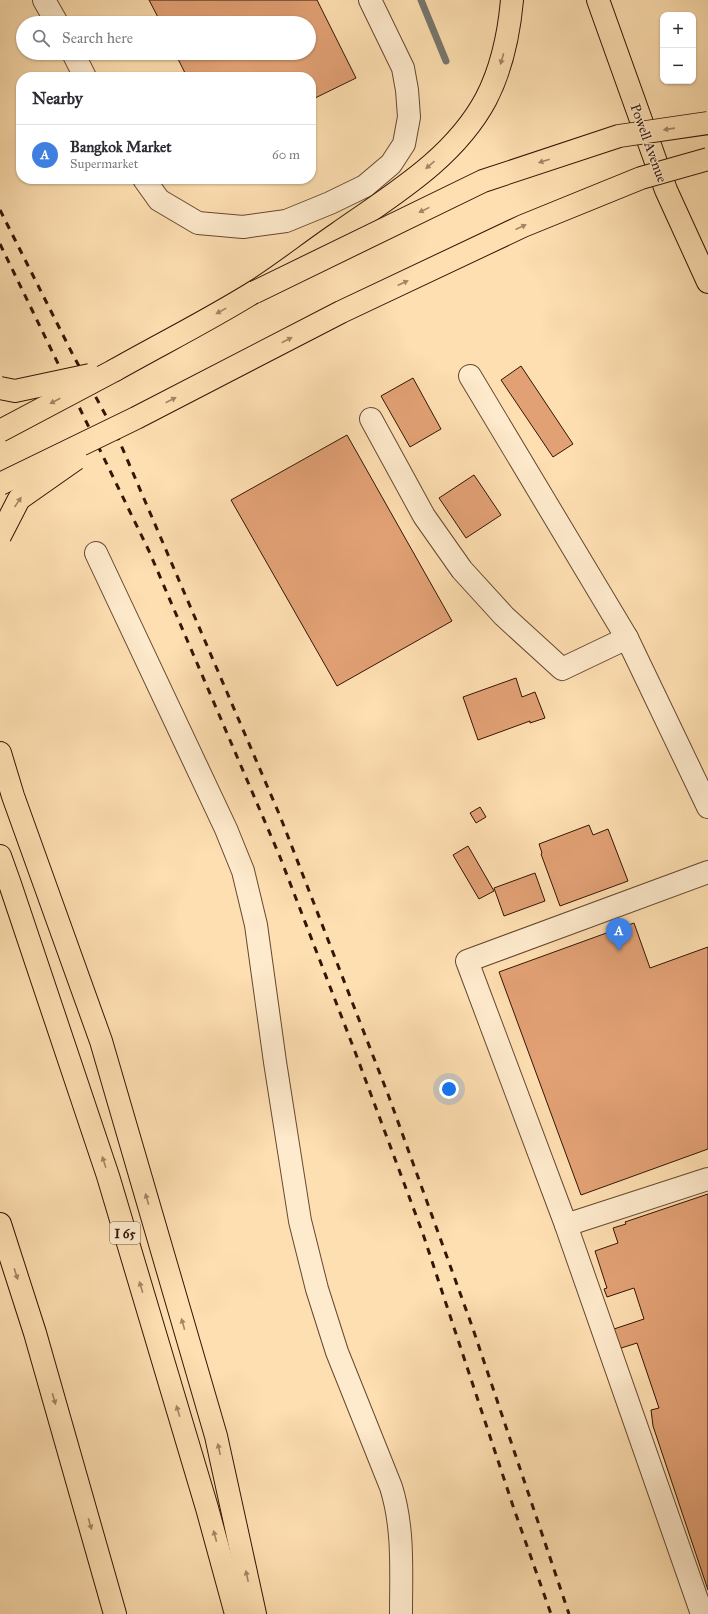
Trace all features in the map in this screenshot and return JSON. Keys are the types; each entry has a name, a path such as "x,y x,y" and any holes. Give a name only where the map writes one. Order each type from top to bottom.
{"main road":[{"name":"Powell Avenue","path":"598,0 666,190 707,280"},
{"path":"255,292 411,182 447,150 462,134 486,99 502,60 511,10"},
{"path":"0,431 115,370 255,292 483,181 620,136 708,123"},
{"path":"0,484 136,418 341,312 523,226 641,178 708,159"},
{"path":"0,388 15,391 115,370"},
{"path":"0,536 19,499 136,418"},
{"path":"0,753 13,796 103,1048 216,1436 255,1614"},
{"name":"I 65","path":"0,856 108,1176 207,1508 236,1614"},
{"path":"0,1224 37,1341 115,1614"}],"lane":[{"path":"44,0 53,16"},
{"path":"148,184 159,200 198,223 242,227 286,221 330,203 365,186 391,164 404,144 409,117 407,90 403,68 370,0"},
{"path":"77,60 83,72"},
{"path":"470,376 627,638 708,808"},
{"path":"371,419 424,516 462,570 504,616 562,669 627,638"},
{"path":"96,553 226,829 243,872 255,918 275,1062 300,1221 317,1288 336,1352 397,1505 400,1524 402,1614"},
{"path":"702,1614 566,1225 467,961 708,872"},
{"path":"566,1225 708,1179"}],"building":[{"path":"149,0 317,0 356,78 316,98 316,72 184,72 178,60 316,60 316,16 157,16"},
{"path":"521,366 573,444 553,457 501,380"},
{"path":"413,378 441,429 410,447 381,396"},
{"path":"347,435 452,621 337,686 231,500"},
{"path":"474,475 501,515 466,538 439,498"},
{"path":"516,678 522,697 535,692 545,718 530,723 530,721 478,740 463,697"},
{"path":"480,807 486,817 476,823 470,813"},
{"path":"589,825 593,835 608,829 628,881 560,906 541,854 539,844"},
{"path":"468,846 494,891 479,899 453,855"},
{"path":"535,873 545,901 504,916 494,888"},
{"path":"634,923 650,968 708,947 708,1149 581,1195 499,972"},
{"path":"708,1194 708,1590 653,1426 651,1410 659,1408 637,1343 615,1350 608,1331 644,1319 634,1288 607,1297 604,1289 607,1288 595,1251 618,1243 613,1228 626,1224 625,1222"}],"waterway":[{"path":"421,0 446,61"}],"railway":[{"path":"0,210 73,355 118,438 280,816 389,1097 472,1326 569,1614"},
{"path":"0,244 149,551 280,857 423,1234 514,1509 551,1614"}],"place":[{"name":"Bangkok Market","path":"619,951"}]}
